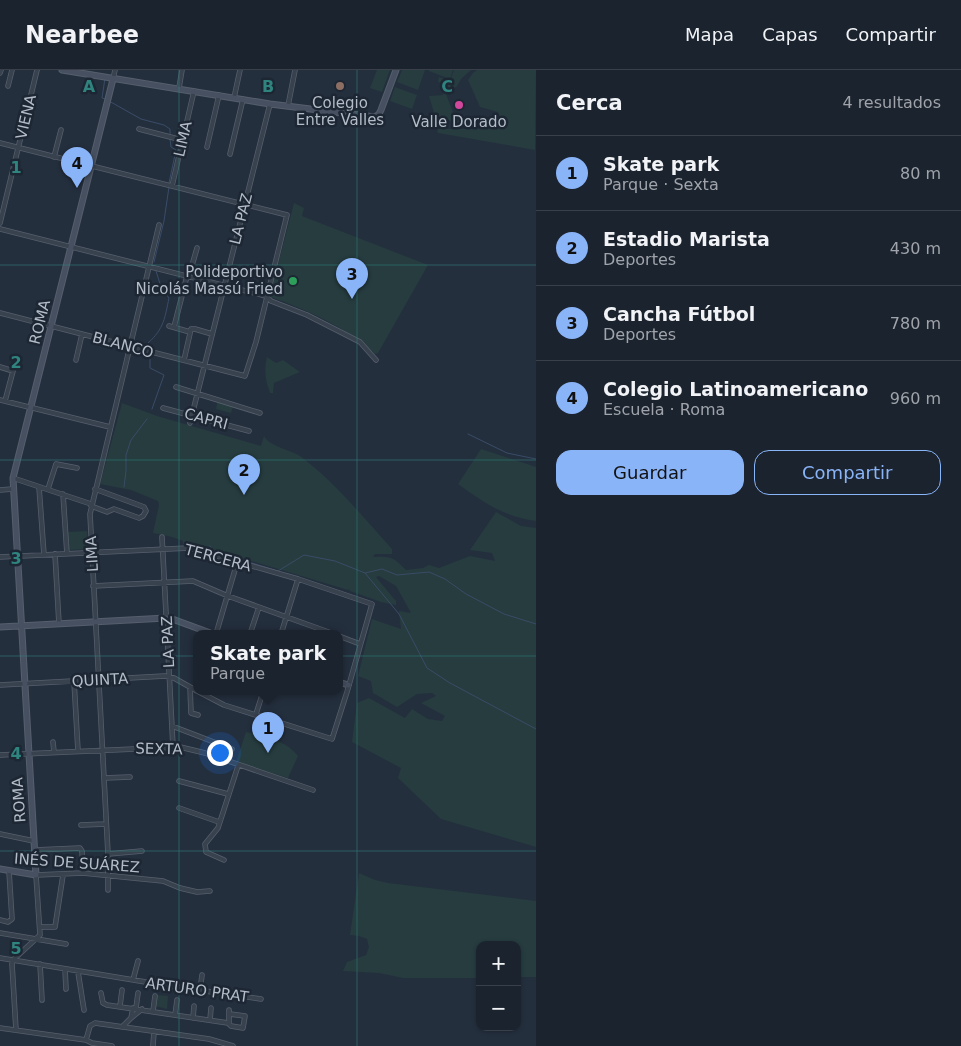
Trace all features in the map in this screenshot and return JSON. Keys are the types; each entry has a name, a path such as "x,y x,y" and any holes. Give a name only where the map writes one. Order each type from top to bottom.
{"street":[{"path":"8,86 12,70"},
{"name":"VIENA","path":"0,222 37,70"},
{"path":"62,70 270,104 375,117 381,110 396,70"},
{"name":"ROMA","path":"37,939 40,935 40,927 28,754 13,478 110,97 111,78 115,70"},
{"path":"179,88 182,70"},
{"path":"234,98 240,70"},
{"path":"288,106 296,70"},
{"name":"LIMA","path":"169,186 194,91"},
{"path":"207,148 219,96"},
{"path":"230,154 243,99"},
{"name":"LA PAZ","path":"190,423 270,104"},
{"path":"139,129 182,140"},
{"path":"54,157 61,130"},
{"path":"0,143 287,215 266,296"},
{"name":"LIMA","path":"108,890 109,876 93,586 91,505 159,225"},
{"path":"0,229 266,296 271,301 307,315 360,342 376,360"},
{"path":"174,328 197,248"},
{"name":"BLANCO","path":"0,314 245,376 256,342 266,296"},
{"path":"168,326 212,334"},
{"path":"184,360 191,330"},
{"path":"76,360 82,334"},
{"path":"0,368 13,371 6,401"},
{"path":"176,387 260,413"},
{"path":"0,400 110,427"},
{"name":"CAPRI","path":"163,408 248,431"},
{"path":"48,489 56,464 77,468"},
{"path":"13,478 63,494 107,512 114,509 139,518 145,514 144,507 95,490"},
{"path":"39,487 44,555"},
{"path":"0,490 13,489"},
{"path":"63,494 67,554"},
{"path":"114,509 118,497"},
{"name":"LA PAZ","path":"162,538 173,747"},
{"name":"TERCERA","path":"0,557 189,548 298,579 372,604 360,644"},
{"path":"55,554 58,624"},
{"path":"215,630 228,596 237,563"},
{"path":"282,630 298,579"},
{"path":"93,586 193,581 228,596 323,630"},
{"path":"251,630 259,607"},
{"path":"0,627 166,618 203,630"},
{"path":"343,638 360,644 348,685 343,683"},
{"name":"QUINTA","path":"0,685 169,677 193,688"},
{"path":"74,681 78,751"},
{"name":"QUINTA","path":"205,695 224,705 332,739 348,685"},
{"path":"190,687 191,713 198,715"},
{"path":"256,714 262,695"},
{"path":"172,726 232,749"},
{"path":"53,742 54,752"},
{"name":"SEXTA","path":"0,755 180,747 205,753 238,766 313,790"},
{"path":"224,860 210,855 206,852 205,847 206,842 215,832 238,766"},
{"path":"104,778 130,777"},
{"path":"179,781 228,794"},
{"path":"179,808 219,822"},
{"path":"81,825 106,824"},
{"path":"0,834 34,841"},
{"path":"35,850 82,849 83,873"},
{"path":"108,854 142,851"},
{"name":"INÉS DE SUÁREZ","path":"0,869 36,876 63,875 76,872 163,881 197,892 210,891"},
{"path":"0,920 8,922 12,919 10,871"},
{"path":"40,927 55,927 63,875"},
{"path":"0,933 66,944"},
{"path":"16,1030 12,964 37,939"},
{"name":"ARTURO PRAT","path":"0,958 78,972 261,999"},
{"name":"ARTURO PRAT","path":"133,980 138,961"},
{"path":"40,964 42,1000"},
{"path":"65,969 66,989"},
{"path":"78,972 84,1010"},
{"path":"200,991 202,975"},
{"path":"120,1006 122,990"},
{"path":"101,993 104,1004 228,1023 230,1026 240,1028 244,1026 245,1016 230,1012 228,1023"},
{"path":"130,1018 138,993"},
{"path":"153,1011 155,996"},
{"path":"175,1015 177,1000"},
{"path":"193,1018 194,1006"},
{"path":"210,1020 211,1008"},
{"path":"122,1026 142,1009"},
{"path":"86,1040 90,1026 94,1023 209,1039 233,1046"},
{"path":"0,1028 86,1040 92,1043 112,1046"},
{"path":"153,1046 154,1031"}],"green space":[{"path":"377,70 390,70 382,92 370,88"},
{"path":"402,70 425,70 418,90 397,82"},
{"path":"429,70 453,70 450,79"},
{"path":"454,70 471,70 461,79 457,86 446,94 454,115 461,118 464,117 468,125 456,126 449,120 438,126 429,96 443,95 444,83 438,82 439,77 450,81"},
{"path":"477,70 536,70 535,150 438,133 437,129 476,129 502,123 498,112 480,107 468,80"},
{"path":"395,87 417,95 412,109 390,101"},
{"path":"294,203 304,208 302,216 428,265 378,353 375,354 364,344 326,321 271,297"},
{"path":"267,357 276,363 283,360 300,372 274,383 273,393 270,393 266,380"},
{"path":"218,399 234,403 231,413 216,409"},
{"path":"122,403 157,416 261,446 264,436 271,443 300,456 337,488 392,549 392,554 375,554 373,557 391,558 406,570 423,568 429,565 439,568 470,556 495,561 492,553 470,550 496,512 521,526 536,528 536,847 441,819 398,778 401,768 352,742 357,703 369,698 405,718 412,709 428,719 442,721 445,716 421,703 436,696 432,693 417,694 397,707 373,693 371,681 358,676 372,619 401,629 399,611 411,613 396,586 379,576 376,577 396,601 396,605 381,602 349,589 221,552 183,544 183,541 153,533 159,505 158,501 131,490 100,484"},
{"path":"481,449 536,467 536,521 503,512 458,484"},
{"path":"87,531 88,549 68,550 67,532"},
{"path":"246,732 261,735 282,743 298,756 288,778 236,762"},
{"path":"359,873 388,883 536,901 536,977 521,977 521,941 476,941 476,978 403,978 379,973 343,971 347,962 366,955 369,947 367,939 350,935"},
{"path":"157,995 168,996 167,1009 155,1006"}],"waterway":[{"path":"105,78 102,98 105,99"},
{"path":"109,101 141,119 164,125 170,129 170,135"},
{"path":"169,183 176,150 171,147 170,139"},
{"path":"154,262 164,221 169,187"},
{"path":"149,350 148,343 161,328 169,298 161,287 156,271"},
{"path":"150,354 150,368 164,375 152,409"},
{"path":"124,487 126,455 131,440 147,419"},
{"path":"468,434 507,453 536,459"},
{"path":"210,546 213,551 278,571 304,555 335,561 365,573 382,569 397,575 429,572 445,579 466,594 504,614 536,624"},
{"path":"365,573 399,614 427,668 450,683 536,729"}],"place":[{"name":"Colegio Entre Valles","path":"340,86"},
{"name":"Valle Dorado","path":"459,105"},
{"name":"Colegio Latinoamericano","path":"77,188"},
{"name":"Polideportivo Nicolás Massú Fried","path":"293,281"},
{"name":"Cancha Fútbol","path":"352,299"},
{"name":"Estadio Marista","path":"244,495"},
{"name":"Skate park","path":"268,753"}]}
